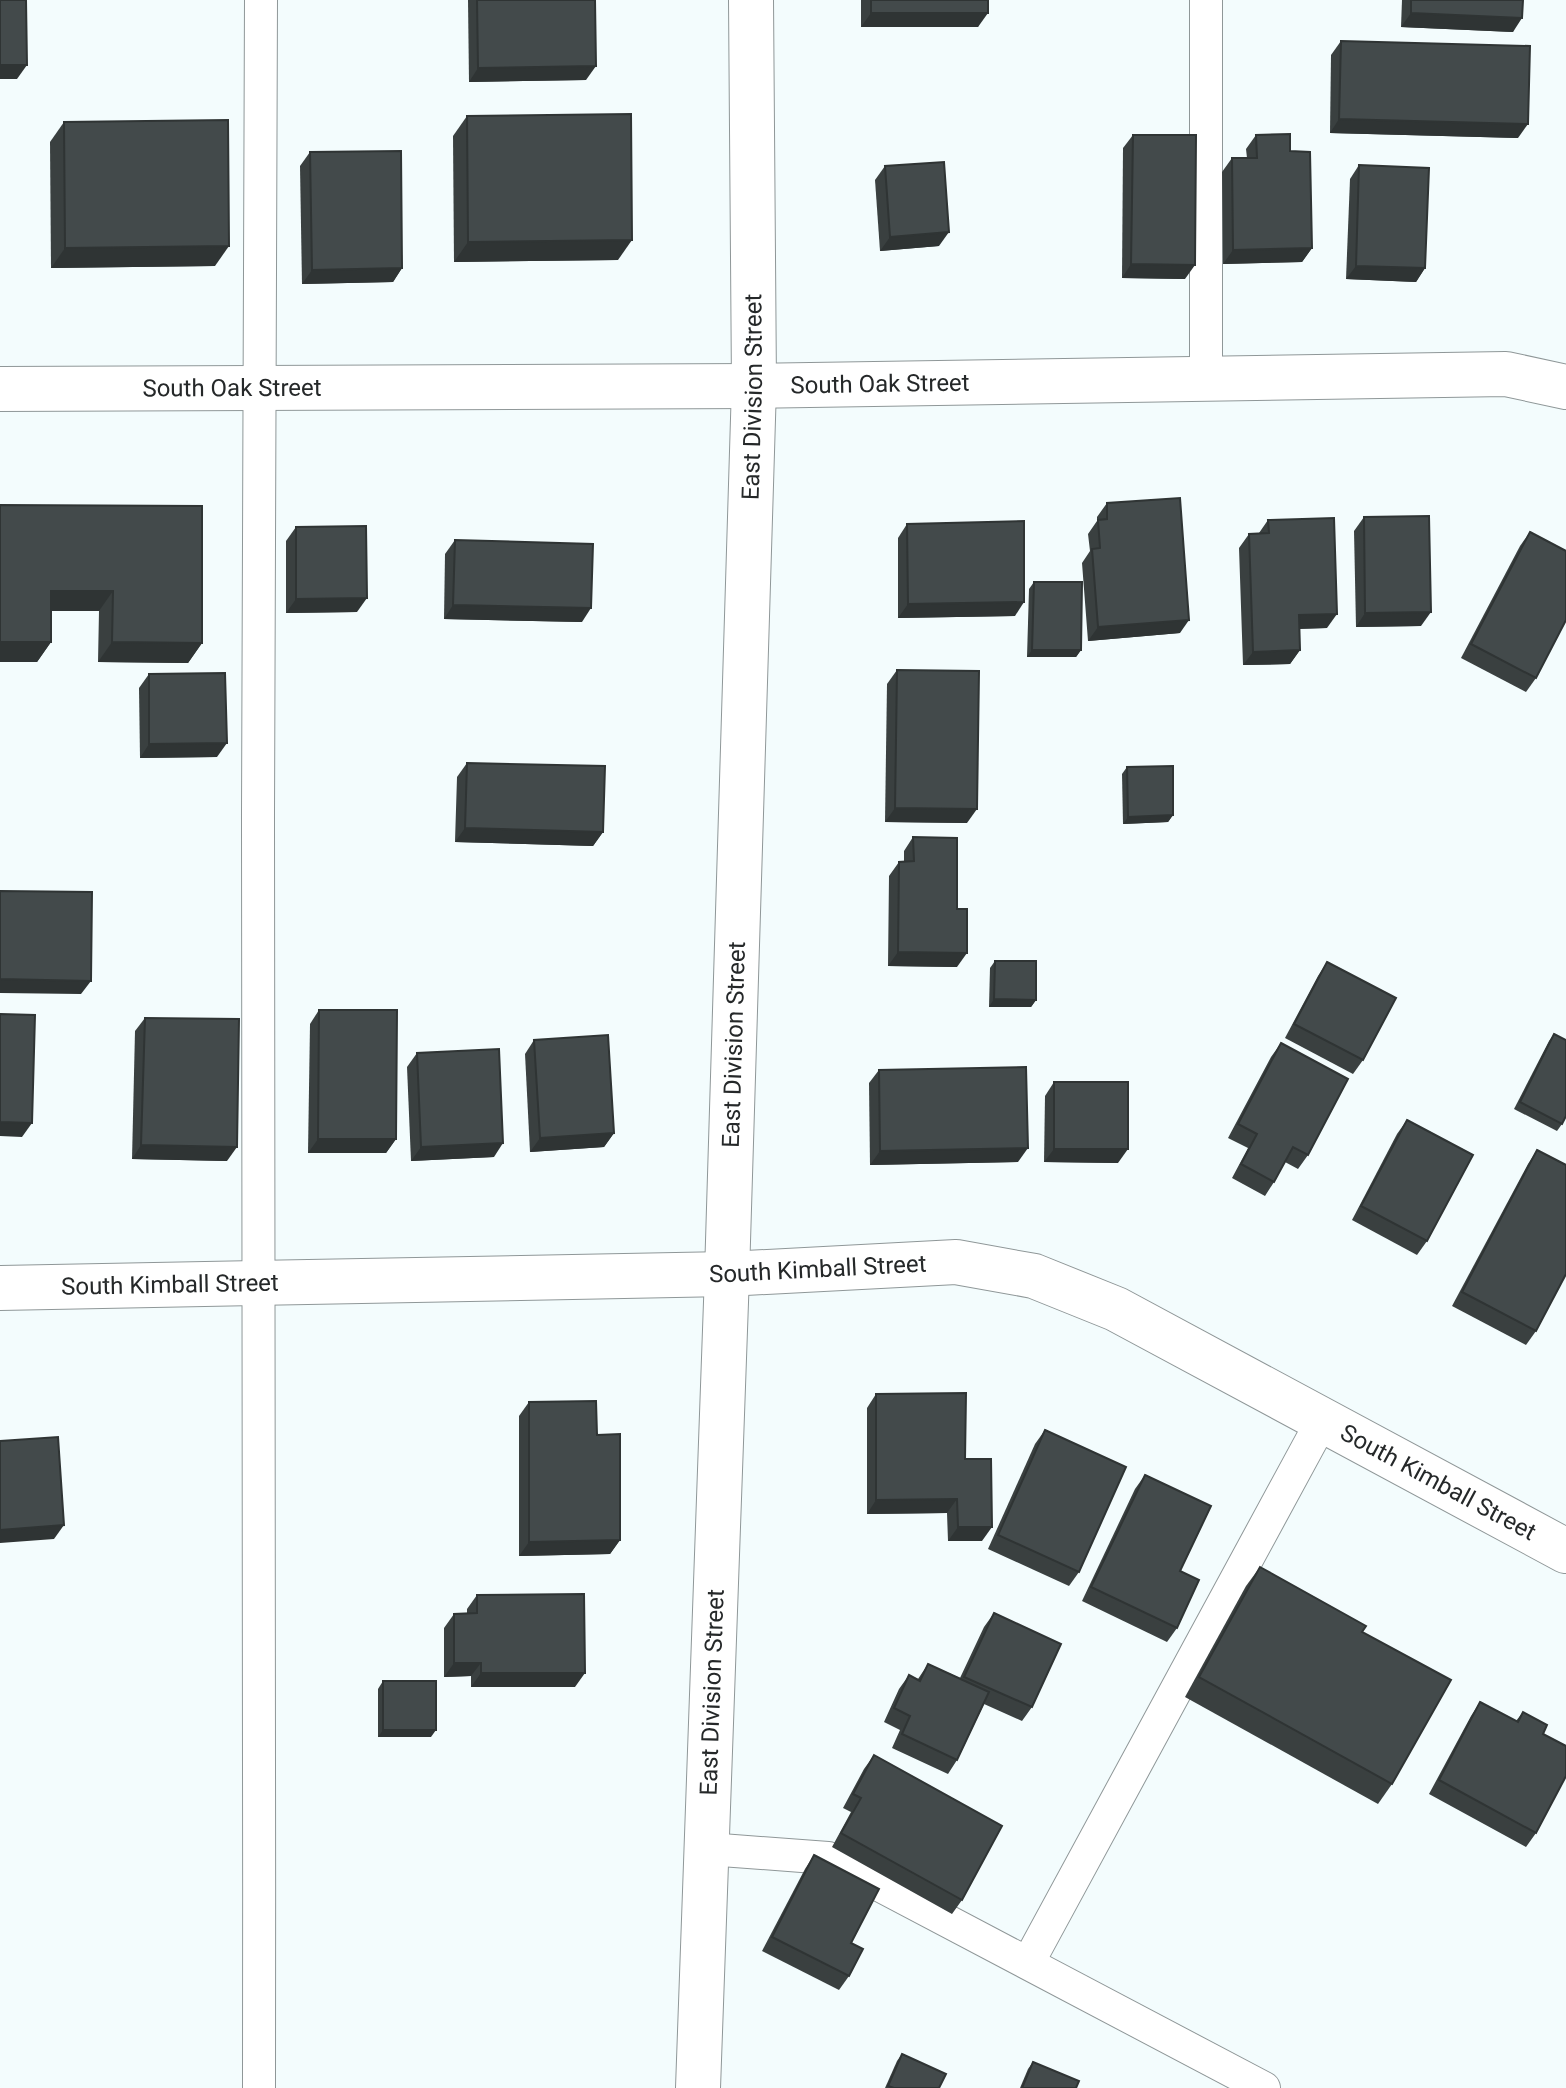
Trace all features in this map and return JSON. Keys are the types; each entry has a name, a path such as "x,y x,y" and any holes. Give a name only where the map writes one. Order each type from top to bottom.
{"street":[{"name":"East Division Street","path":"698,2088 754,386 751,0"},
{"name":"South Oak Street","path":"0,389 754,386 1506,374 1566,387"},
{"name":"South Kimball Street","path":"0,1288 727,1274 956,1262 1034,1276 1116,1309 1566,1551"}],"lane":[{"path":"259,2088 261,1283 258,389 261,0"},
{"path":"1206,0 1206,380"},
{"path":"1028,1963 1322,1421"},
{"path":"708,1849 828,1858 1264,2088"}],"building":[{"path":"0,0 26,0 27,65 0,65"},
{"path":"477,0 595,0 596,66 478,68"},
{"path":"871,0 988,0 988,13 871,13"},
{"path":"1411,0 1523,0 1522,18 1411,13"},
{"path":"1341,41 1530,46 1528,124 1339,119"},
{"path":"631,114 632,240 468,242 467,116"},
{"path":"228,120 229,246 65,248 64,122"},
{"path":"1290,134 1290,151 1310,152 1312,248 1233,250 1232,158 1257,158 1256,135"},
{"path":"1133,135 1196,135 1195,265 1131,264"},
{"path":"401,151 402,268 312,270 310,152"},
{"path":"944,162 949,232 890,237 885,166"},
{"path":"1359,165 1429,168 1425,268 1356,266"},
{"path":"1180,498 1189,620 1098,627 1092,549 1100,548 1098,520 1107,519 1107,503"},
{"path":"0,505 202,506 202,643 112,642 113,591 51,591 51,642 0,642"},
{"path":"1429,516 1431,612 1365,613 1364,517"},
{"path":"1334,518 1337,614 1299,615 1300,650 1253,652 1249,534 1269,533 1268,520"},
{"path":"1024,521 1024,602 908,604 907,524"},
{"path":"366,526 367,598 296,599 296,527"},
{"path":"1530,532 1566,551 1566,620 1536,678 1471,644"},
{"path":"455,540 593,544 591,608 453,605"},
{"path":"1034,582 1082,582 1081,650 1032,650"},
{"path":"897,670 979,671 977,809 895,808"},
{"path":"225,673 227,743 149,744 149,674"},
{"path":"467,763 605,766 603,832 465,828"},
{"path":"1173,766 1173,815 1128,817 1127,767"},
{"path":"913,837 957,838 957,909 967,909 967,953 898,952 899,862 914,861"},
{"path":"0,891 92,892 91,981 0,979"},
{"path":"995,961 1036,961 1036,1000 994,999"},
{"path":"1327,962 1396,998 1363,1060 1294,1024"},
{"path":"319,1010 397,1010 396,1139 318,1139"},
{"path":"0,1014 35,1015 32,1123 0,1122"},
{"path":"145,1018 239,1019 237,1147 141,1145"},
{"path":"1554,1034 1566,1040 1566,1116 1562,1124 1520,1102"},
{"path":"608,1035 614,1133 540,1138 534,1040"},
{"path":"1281,1043 1348,1079 1308,1155 1293,1147 1274,1182 1241,1164 1257,1134 1238,1124"},
{"path":"499,1049 503,1143 421,1147 417,1053"},
{"path":"1026,1067 1028,1148 880,1151 879,1070"},
{"path":"1054,1082 1128,1082 1128,1149 1054,1149"},
{"path":"1407,1120 1473,1155 1427,1241 1361,1206"},
{"path":"1537,1150 1566,1165 1566,1274 1536,1331 1462,1292"},
{"path":"966,1393 965,1459 991,1459 992,1527 958,1527 957,1499 876,1500 876,1394"},
{"path":"596,1401 597,1435 620,1434 620,1540 529,1542 529,1402"},
{"path":"1045,1430 1126,1467 1079,1572 998,1535"},
{"path":"58,1437 64,1525 0,1530 0,1441"},
{"path":"1145,1475 1211,1506 1180,1571 1199,1580 1177,1628 1091,1587"},
{"path":"1260,1567 1366,1626 1362,1632 1451,1680 1392,1784 1199,1677"},
{"path":"584,1594 585,1673 481,1673 481,1663 454,1663 454,1614 477,1613 477,1595"},
{"path":"994,1613 1061,1644 1032,1707 964,1677"},
{"path":"928,1664 989,1692 957,1760 902,1734 910,1716 894,1708 909,1675 920,1681"},
{"path":"383,1681 436,1681 436,1730 383,1730"},
{"path":"1480,1702 1518,1722 1523,1712 1547,1725 1543,1734 1566,1746 1566,1776 1536,1833 1439,1780"},
{"path":"874,1755 1002,1826 962,1900 841,1833 861,1798 853,1794"},
{"path":"814,1855 879,1889 851,1943 863,1949 849,1976 772,1937"},
{"path":"902,2054 946,2074 939,2088 888,2086"},
{"path":"1033,2062 1079,2081 1076,2088 1022,2088"}]}
